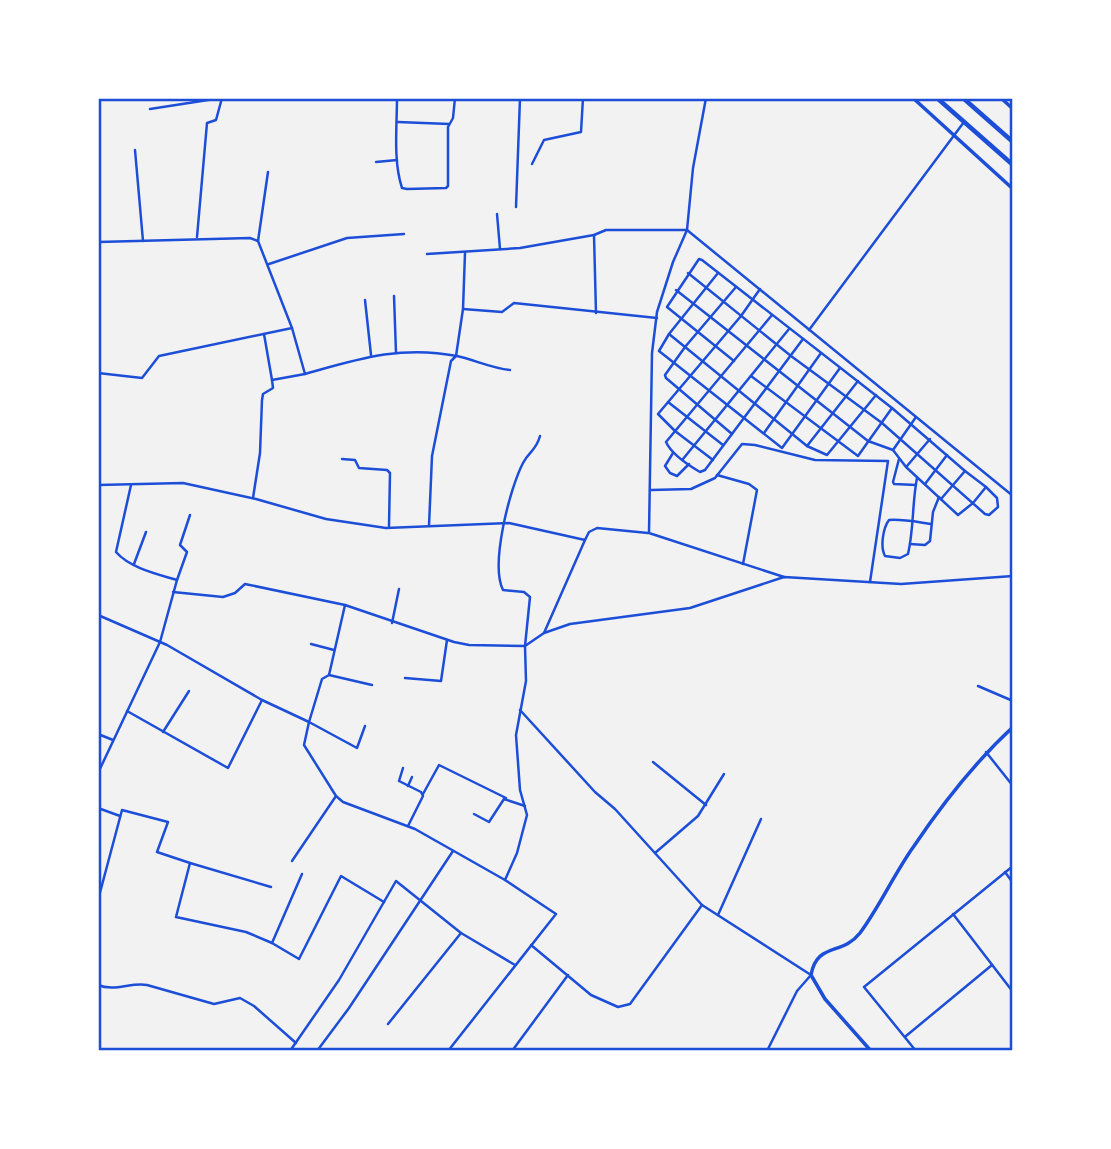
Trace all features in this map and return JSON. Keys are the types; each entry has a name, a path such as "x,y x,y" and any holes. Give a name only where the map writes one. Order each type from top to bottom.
{"main road":[{"path":"937,98 1013,165"},
{"path":"963,98 1013,142"}],"street":[{"path":"150,109 221,98 265,99"},
{"path":"197,238 207,122 216,120 221,98"},
{"path":"397,98 398,160 402,188 446,188 449,124 453,118 455,98"},
{"path":"516,207 520,98"},
{"path":"532,164 544,140 580,132 583,98"},
{"path":"649,533 652,353 657,318 673,262 687,230 692,168 706,98"},
{"path":"913,98 1013,189"},
{"path":"1001,98 1013,109"},
{"path":"398,122 449,124"},
{"path":"809,330 964,122"},
{"path":"135,150 144,242"},
{"path":"376,162 398,160"},
{"path":"268,172 258,241 269,264 306,374"},
{"path":"497,214 500,250"},
{"path":"427,254 500,250 594,236 606,230 687,230 1013,496"},
{"path":"269,264 347,238 404,234"},
{"path":"594,236 596,313"},
{"path":"98,242 197,238 250,238 258,241"},
{"path":"429,526 432,456 451,361 456,356 463,309 465,253"},
{"path":"688,273 809,370 882,423 985,514 989,515 998,507 997,498 986,487 911,423 699,260 688,273 676,290 667,307 734,361"},
{"path":"718,273 669,334 659,351 782,448 840,368"},
{"path":"732,434 666,378 685,347 736,287"},
{"path":"713,460 658,414 741,316 760,289"},
{"path":"676,290 868,441 893,450 906,467 958,515 973,503 986,487"},
{"path":"394,296 397,353"},
{"path":"365,300 371,355"},
{"path":"463,309 502,312 514,303 657,318"},
{"path":"772,315 665,444 682,459 700,471 705,470 803,339"},
{"path":"98,373 142,378 159,356 292,328"},
{"path":"682,459 789,328"},
{"path":"253,498 260,453 263,394 273,388 264,334"},
{"path":"669,334 807,446 827,454 876,395"},
{"path":"272,380 306,374 371,355 397,353 456,356 493,368 510,370"},
{"path":"763,433 821,353"},
{"path":"751,376 858,456 892,408"},
{"path":"807,446 858,381"},
{"path":"668,402 723,446"},
{"path":"893,450 916,417"},
{"path":"505,880 527,815 520,790 516,734 527,681 525,646 530,597 524,592 506,592 501,585 499,576 503,523 509,496 522,463 537,448 540,436"},
{"path":"906,467 930,439"},
{"path":"650,491 691,489 717,475 742,444 815,460 888,461 870,582"},
{"path":"674,452 665,466 670,473 677,476 689,464"},
{"path":"925,484 947,455"},
{"path":"342,458 355,460 359,468 387,470 390,473 389,527"},
{"path":"899,459 894,484 916,485"},
{"path":"910,544 925,545 930,541 934,504 965,471"},
{"path":"717,475 750,484 757,490 743,564"},
{"path":"917,478 913,521 908,554 900,558 885,556 882,551 889,520 913,521 931,524"},
{"path":"131,483 116,552 143,569 177,580"},
{"path":"98,485 183,483 253,498 326,519 389,527 503,523 585,540"},
{"path":"98,773 160,642 187,552 180,545 190,515"},
{"path":"544,633 589,532 597,527 649,533 784,577 901,584 1013,576"},
{"path":"134,564 146,532"},
{"path":"173,592 223,597 236,593 245,584 345,606 469,645 525,646 544,633 589,621 690,608 784,577"},
{"path":"393,622 399,589"},
{"path":"329,675 345,606"},
{"path":"98,615 160,642 262,700 357,748 365,726"},
{"path":"405,678 440,681 447,640"},
{"path":"312,644 334,650"},
{"path":"372,685 329,675 322,679 304,745 336,796 349,806 408,826 505,880 556,914 448,1051"},
{"path":"978,686 1013,701"},
{"path":"163,732 189,691"},
{"path":"127,711 228,768 262,700"},
{"path":"520,710 702,905 811,975 825,999 871,1051"},
{"path":"768,1051 797,991 811,975 813,964 822,953 844,947 859,934 913,846 986,752 1013,727"},
{"path":"98,734 113,740"},
{"path":"986,752 1013,786"},
{"path":"653,762 706,805"},
{"path":"408,826 439,765 525,806"},
{"path":"404,768 399,780 423,794"},
{"path":"655,853 698,816 724,774"},
{"path":"408,786 412,778"},
{"path":"292,860 336,796"},
{"path":"474,814 489,821 506,799"},
{"path":"98,808 120,816"},
{"path":"98,900 122,810 168,821 157,852 271,887"},
{"path":"718,916 761,819"},
{"path":"317,1051 349,1008 453,851"},
{"path":"190,863 176,917 246,932 299,959 341,876 384,902"},
{"path":"916,1051 864,987 1013,866"},
{"path":"1005,872 1013,883"},
{"path":"272,943 302,874"},
{"path":"290,1051 339,981 396,881 461,933 514,965"},
{"path":"531,945 591,995 618,1007 630,1004 702,905"},
{"path":"953,914 1013,992"},
{"path":"388,1024 461,933"},
{"path":"905,1037 992,965"},
{"path":"512,1051 568,975"},
{"path":"98,985 113,988 147,985 214,1004 240,999 254,1006 296,1043"}]}
